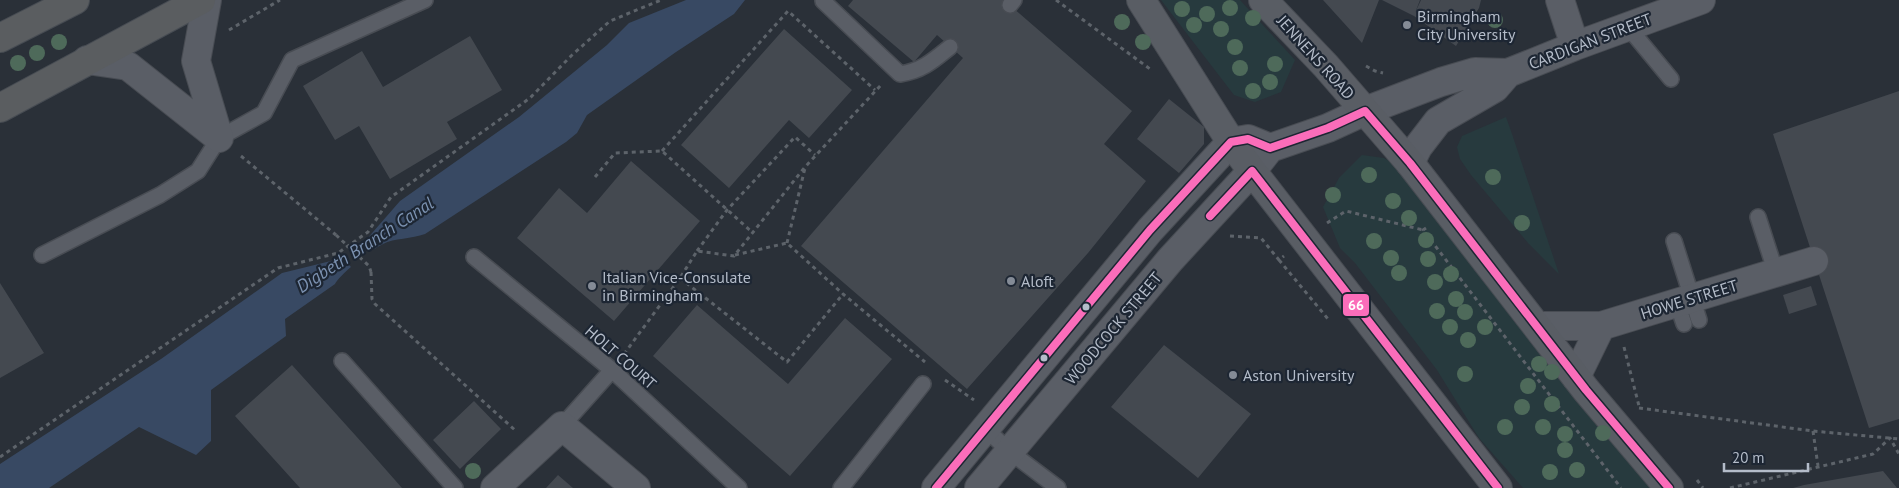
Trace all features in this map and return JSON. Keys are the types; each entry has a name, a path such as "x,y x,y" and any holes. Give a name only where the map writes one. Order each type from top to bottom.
{"highway":[{"path":"0,38 75,0"},
{"path":"0,108 201,0"}],"main road":[{"path":"1141,0 1231,142 1252,171 1498,488"},
{"name":"JENNENS ROAD","path":"1263,0 1326,66 1354,116 1389,139 1410,163 1576,377 1669,488"}],"street":[{"path":"207,0 196,61 219,138"},
{"path":"1560,0 1575,46"},
{"name":"CARDIGAN STREET","path":"1270,148 1441,82 1474,72 1508,73 1575,46 1701,0"},
{"path":"87,60 128,66 219,138"},
{"name":"CARDIGAN STREET","path":"1410,163 1418,148 1438,121 1495,88 1508,73"},
{"path":"1389,139 1438,121"},
{"path":"1231,142 1248,139 1270,148"},
{"name":"WOODCOCK STREET","path":"936,488 1150,230 1231,142"},
{"name":"WOODCOCK STREET","path":"979,488 1170,260 1252,171 1270,148"},
{"name":"HOWE STREET","path":"1537,326 1608,324 1688,312 1776,273 1814,261"},
{"path":"1576,377 1608,324"},
{"path":"495,488 562,426 636,488"}],"lane":[{"path":"42,255 160,195 198,171 219,138 264,113 292,60 425,0"},
{"path":"823,1 900,74 914,72 926,66 950,47"},
{"path":"1628,27 1672,79"},
{"path":"1758,218 1776,273"},
{"path":"1674,241 1688,312"},
{"name":"HOLT COURT","path":"474,257 612,370 740,488"},
{"path":"342,361 455,488"},
{"path":"562,426 612,370"},
{"path":"841,488 923,384"},
{"path":"986,429 1009,451 1058,488"}],"path":[{"path":"199,48 280,0"},
{"path":"0,457 278,268 338,253 353,243 368,232 391,197 530,98 571,56 610,21 661,0"},
{"path":"1056,0 1156,74 1189,74"},
{"path":"662,151 788,11 876,90"},
{"path":"734,256 805,167 895,70"},
{"path":"612,370 680,278 727,210 795,137 815,156"},
{"path":"219,138 336,235 369,266 372,299 375,304 537,451"},
{"path":"595,177 615,153 662,151 753,233"},
{"path":"787,243 805,167"},
{"path":"1222,236 1261,238 1279,260 1304,238 1346,211 1423,230"},
{"path":"697,251 734,256 787,243"},
{"path":"787,243 844,294 926,362"},
{"path":"680,278 787,362 844,294"},
{"path":"1608,324 1622,340 1639,408 1813,431 1899,439"},
{"path":"947,382 964,395"},
{"path":"1813,431 1818,466"},
{"path":"1890,438 1899,454"},
{"path":"1730,488 1873,454 1890,438"}],"green space":[{"path":"1161,0 1240,0 1295,60 1281,92 1255,102 1234,95"},
{"path":"1506,117 1559,274 1528,243 1471,175 1460,159 1457,147 1462,136"},
{"path":"1362,155 1384,158 1398,166 1660,488 1523,488 1479,438 1437,370 1355,263 1340,248 1323,207 1339,178"}],"water":[{"name":"Digbeth Branch Canal","path":"686,0 745,0 734,14 676,52 587,115 577,133 566,142 425,234 387,242 378,247 350,268 335,284 285,319 286,336 211,390 211,441 196,455 139,427 49,488 0,488 0,464 161,359 282,273 339,259 366,240 400,201 519,117 607,45 629,23"}],"pier":[{"path":"363,238 377,251 353,269 339,255"}],"building":[{"path":"853,0 1004,0 1132,111 1104,144 1146,181 1088,253 967,389 801,246 963,58 937,35 914,62 848,6"},
{"path":"1323,0 1379,0 1362,43"},
{"path":"1382,0 1420,0 1415,13 1421,0 1481,0 1479,8 1456,46 1414,16"},
{"path":"784,29 852,90 809,138 789,120 729,188 681,145"},
{"path":"470,36 502,90 447,122 457,139 390,179 359,126 335,140 303,86 362,51 383,87"},
{"path":"1899,91 1899,419 1869,428 1773,134"},
{"path":"1169,99 1204,127 1204,144 1179,173 1137,139"},
{"path":"631,161 700,221 614,321 517,238 559,188 587,213"},
{"path":"0,283 44,353 0,378"},
{"path":"1811,286 1817,305 1789,314 1783,295"},
{"path":"697,305 788,384 845,318 892,359 790,476 653,356"},
{"path":"1164,345 1251,414 1198,478 1111,407"},
{"path":"292,365 402,488 300,488 235,416"},
{"path":"474,401 501,429 460,469 433,440"},
{"path":"1883,471 1897,488 1793,488 1804,485"},
{"path":"558,475 573,488 546,488"}],"transit line":[{"name":"66","path":"936,488 1150,230 1231,142 1248,139 1270,148 1328,128 1365,111 1410,163 1586,390 1669,488"},
{"name":"66","path":"1210,216 1252,171 1498,488"}],"place":[{"name":"Birmingham City University","path":"1407,25"},
{"name":"Aloft","path":"1011,281"},
{"name":"Italian Vice-Consulate in Birmingham","path":"592,286"},
{"name":"Aston University","path":"1233,375"}]}
